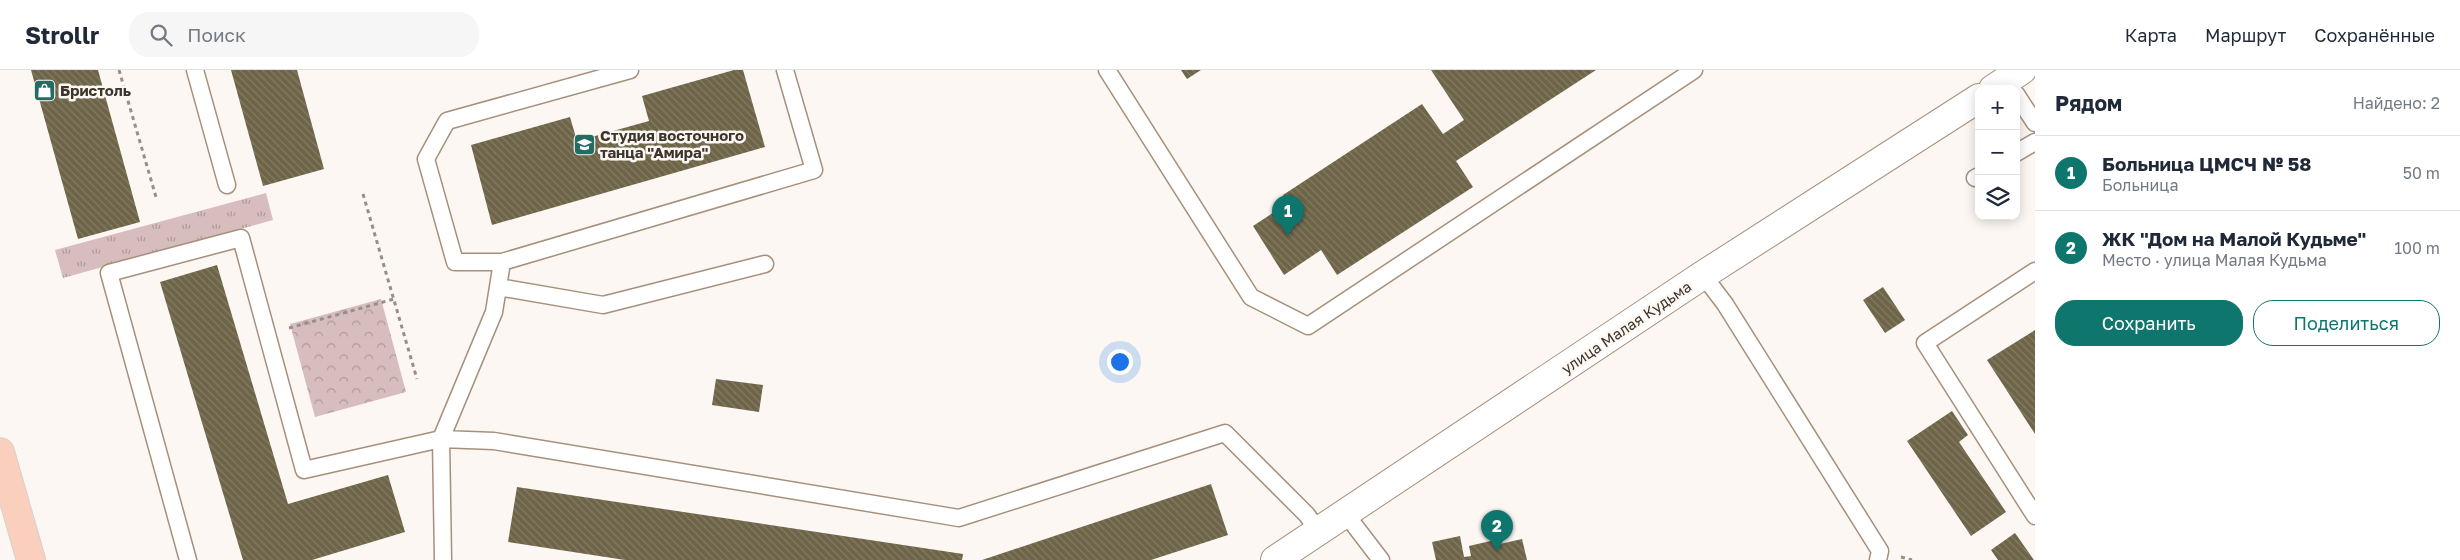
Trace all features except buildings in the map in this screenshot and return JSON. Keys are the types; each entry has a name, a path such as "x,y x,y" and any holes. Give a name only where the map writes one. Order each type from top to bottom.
{"main road":[{"path":"0,452 31,560"}],"street":[{"name":"улица Малая Кудьма","path":"1275,560 1703,275 1975,101"}],"lane":[{"path":"195,70 227,185"},
{"path":"630,70 447,121 426,159 455,262 502,262 814,170 785,70"},
{"path":"1107,70 1251,297 1308,326 1694,70"},
{"path":"2010,84 2035,123"},
{"path":"2020,151 2035,142"},
{"path":"188,560 110,273 241,238 304,470 440,439 494,441 959,518 1225,433 1307,515 1318,531"},
{"path":"443,560 440,439 494,312 502,262"},
{"path":"498,287 603,305 765,264"},
{"path":"2035,271 1925,343 2035,516"},
{"path":"1703,275 1725,304 1880,551 1878,560"},
{"path":"1345,514 1381,560"}],"path":[{"path":"119,70 156,197"},
{"path":"363,194 417,379"},
{"path":"267,335 394,299"}],"green space":[{"path":"266,193 273,220 63,278 55,250"},
{"path":"381,299 406,392 315,417 290,324"}],"place":[{"name":"Бристоль","path":"44,90"},
{"name":"Студия восточного танца \"Амира\"","path":"584,144"},
{"name":"Больница ЦМСЧ № 58","path":"1288,236"},
{"name":"ЖК \"Дом на Малой Кудьме\"","path":"1497,551"}]}
